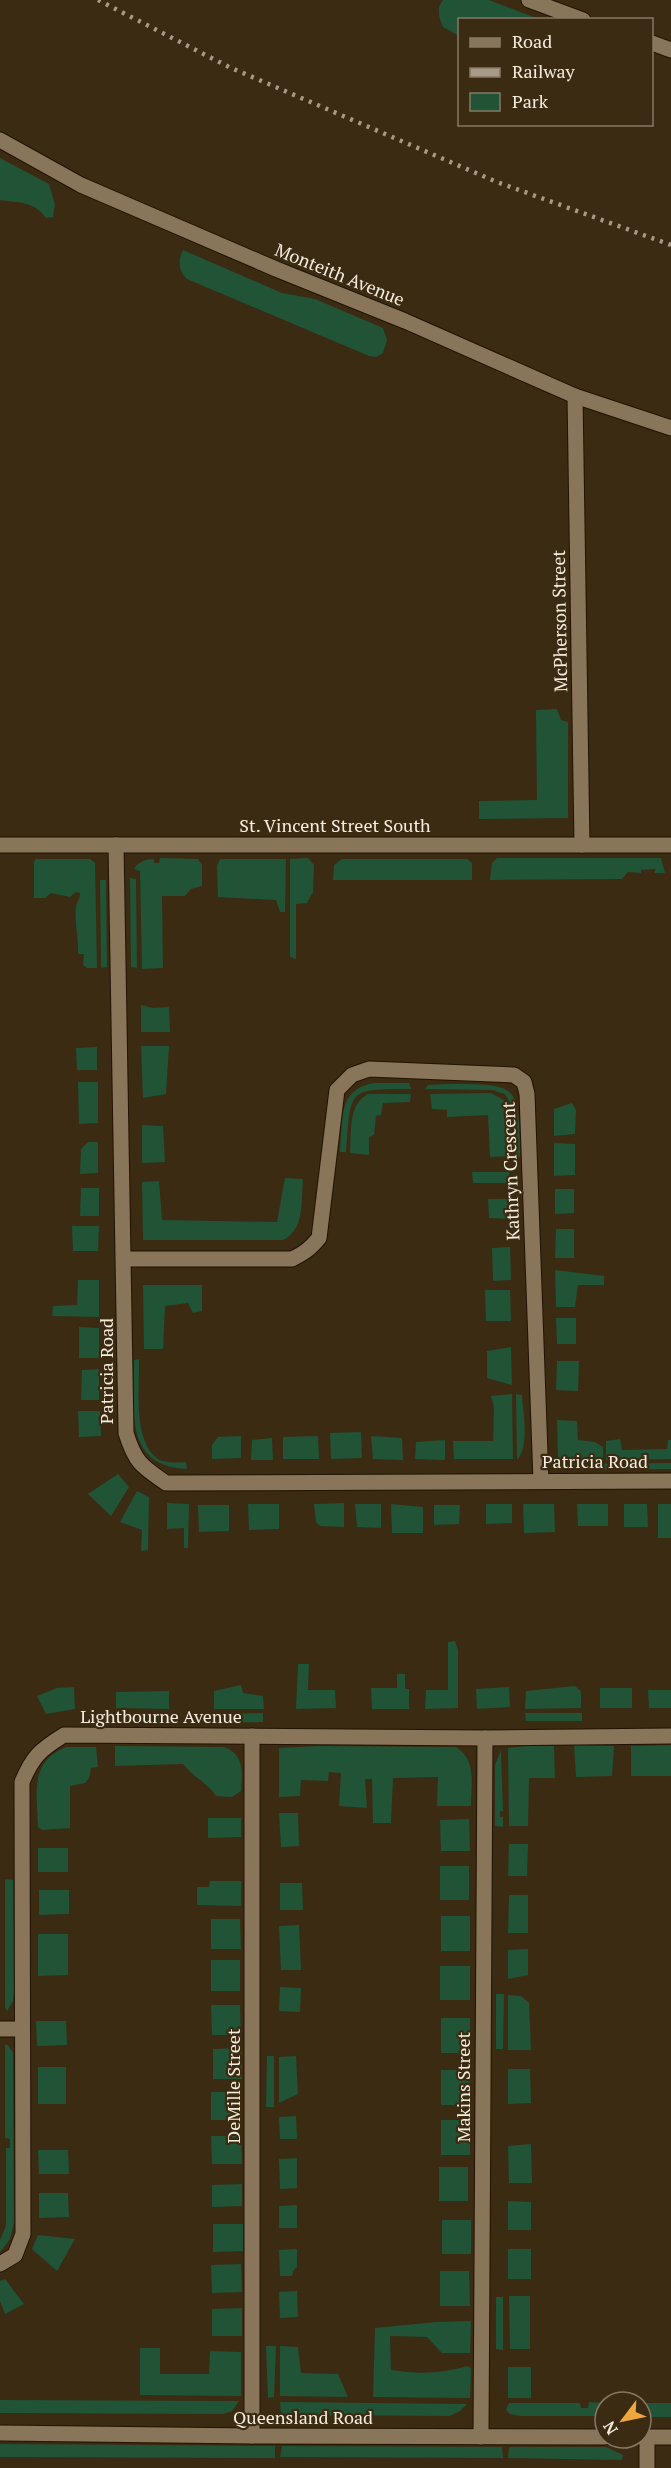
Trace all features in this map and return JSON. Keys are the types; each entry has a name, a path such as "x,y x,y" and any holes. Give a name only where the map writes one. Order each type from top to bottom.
{"street":[{"path":"529,0 578,18"},
{"path":"653,44 671,50"},
{"name":"Monteith Avenue","path":"0,140 81,185 276,269 574,396 671,428"},
{"name":"McPherson Street","path":"574,396 582,845"},
{"name":"St. Vincent Street South","path":"0,845 671,845"},
{"name":"Patricia Road","path":"116,845 126,1433 133,1455 145,1469 165,1483 671,1480"},
{"name":"Kathryn Crescent","path":"124,1259 292,1258 302,1254 309,1250 319,1238 337,1090 352,1075 369,1069 514,1075 524,1082 527,1094 541,1481"},
{"name":"Lightbourne Avenue","path":"0,2264 15,2255 23,2234 22,1782 30,1761 41,1749 64,1735 485,1738 671,1736"},
{"name":"DeMille Street","path":"252,1736 252,2436"},
{"name":"Makins Street","path":"481,2437 485,1738"},
{"path":"0,2029 21,2029"},
{"name":"Queensland Road","path":"0,2433 593,2437"},
{"path":"653,2437 671,2437"},
{"path":"645,2450 647,2468"}],"green space":[{"path":"443,0 489,0 536,18 458,18 458,35 443,27 439,17"},
{"path":"0,158 49,184 55,205 53,217 46,218 36,208 26,204 0,200"},
{"path":"183,250 282,293 315,299 383,328 387,340 383,353 376,357 369,356 187,279 180,265"},
{"path":"557,709 561,720 568,722 568,818 479,819 479,801 537,800 536,710"},
{"path":"160,858 198,859 202,865 202,886 191,889 185,896 162,896 163,968 142,969 140,871 134,869 140,863 148,860 154,859 154,863 159,863"},
{"path":"308,858 314,865 313,892 307,903 296,904 296,959 290,957 290,859"},
{"path":"497,858 661,858 665,873 655,873 655,869 641,870 641,873 628,872 622,879 490,880 492,863"},
{"path":"36,859 90,859 95,863 97,968 87,968 83,965 84,954 78,954 76,905 80,893 76,892 70,897 51,893 45,898 34,898 34,862"},
{"path":"220,859 286,859 285,912 280,912 276,900 218,897 217,866"},
{"path":"342,859 467,859 472,863 472,880 333,880 334,865"},
{"path":"130,878 136,879 137,968 131,967"},
{"path":"100,880 106,880 107,967 101,968"},
{"path":"141,1005 153,1008 169,1007 170,1032 141,1032"},
{"path":"141,1046 169,1046 166,1094 143,1098"},
{"path":"97,1047 97,1070 77,1070 76,1048"},
{"path":"78,1082 98,1082 98,1123 79,1124"},
{"path":"375,1083 409,1083 411,1089 374,1090 363,1092 356,1097 349,1116 346,1152 340,1152 342,1118 348,1099 363,1086"},
{"path":"428,1085 488,1085 510,1093 515,1101 518,1114 520,1157 513,1157 513,1108 505,1094 492,1090 425,1089"},
{"path":"491,1093 507,1102 510,1156 490,1157 488,1115 447,1117 447,1110 432,1109 430,1094"},
{"path":"368,1094 411,1094 410,1102 383,1103 381,1115 376,1116 374,1135 369,1137 369,1155 350,1153 354,1112 361,1099"},
{"path":"572,1103 576,1110 575,1134 554,1136 554,1109"},
{"path":"142,1125 163,1126 165,1162 142,1163"},
{"path":"88,1142 98,1142 98,1173 80,1174 81,1149"},
{"path":"554,1143 575,1144 575,1175 554,1176"},
{"path":"472,1172 509,1172 510,1183 473,1183"},
{"path":"285,1178 303,1179 302,1204 298,1222 290,1235 283,1240 143,1240 142,1182 159,1181 162,1220 277,1222"},
{"path":"81,1188 99,1188 99,1216 80,1216"},
{"path":"555,1189 574,1189 574,1213 555,1214"},
{"path":"488,1199 510,1199 510,1219 489,1218"},
{"path":"72,1226 99,1226 98,1251 73,1251"},
{"path":"556,1229 574,1229 574,1258 555,1258"},
{"path":"510,1247 511,1280 493,1281 492,1248"},
{"path":"555,1270 604,1276 604,1285 578,1285 575,1307 556,1307"},
{"path":"78,1280 99,1280 99,1317 52,1316 53,1306 77,1305"},
{"path":"143,1285 202,1285 202,1311 193,1313 188,1303 165,1306 163,1349 144,1349"},
{"path":"485,1290 510,1290 511,1321 486,1321"},
{"path":"556,1318 576,1318 576,1344 557,1344"},
{"path":"79,1327 99,1328 99,1358 79,1358"},
{"path":"511,1347 512,1385 487,1378 487,1351"},
{"path":"139,1359 139,1412 144,1440 158,1459 175,1463 186,1462 187,1469 166,1465 151,1457 142,1446 134,1415 134,1360"},
{"path":"557,1361 579,1361 578,1391 556,1390"},
{"path":"99,1369 99,1400 81,1400 82,1370"},
{"path":"512,1394 513,1459 454,1459 453,1441 493,1441 494,1407 491,1396"},
{"path":"516,1394 522,1395 525,1429 521,1454 517,1460"},
{"path":"78,1411 100,1411 101,1436 79,1437"},
{"path":"557,1420 577,1421 578,1440 595,1442 603,1447 603,1459 558,1459"},
{"path":"361,1432 362,1458 331,1459 330,1433"},
{"path":"241,1436 241,1458 212,1459 212,1445 218,1437"},
{"path":"318,1436 319,1459 283,1459 283,1437"},
{"path":"371,1436 402,1438 403,1460 373,1459"},
{"path":"272,1438 273,1460 251,1460 252,1440"},
{"path":"620,1439 622,1450 667,1449 668,1440 671,1440 671,1459 606,1460 606,1441"},
{"path":"445,1440 445,1460 415,1459 416,1442"},
{"path":"671,1463 671,1469 569,1470 557,1464"},
{"path":"118,1474 129,1487 111,1516 88,1494"},
{"path":"137,1491 149,1497 148,1550 141,1551 142,1530 120,1522"},
{"path":"167,1503 189,1504 188,1548 184,1548 184,1528 167,1529"},
{"path":"344,1503 344,1527 320,1526 316,1522 314,1504"},
{"path":"248,1504 279,1504 279,1529 249,1530"},
{"path":"355,1504 381,1504 381,1528 357,1527"},
{"path":"391,1504 423,1507 423,1533 392,1533"},
{"path":"486,1504 512,1504 512,1523 486,1524"},
{"path":"523,1504 554,1504 555,1532 524,1533"},
{"path":"577,1504 608,1504 608,1526 578,1526"},
{"path":"624,1504 647,1504 648,1527 624,1527"},
{"path":"658,1504 671,1504 671,1538 658,1538"},
{"path":"198,1505 229,1505 229,1531 199,1532"},
{"path":"434,1505 460,1505 459,1524 434,1525"},
{"path":"455,1641 458,1650 458,1708 425,1709 426,1690 448,1690 448,1642"},
{"path":"298,1664 309,1664 308,1690 335,1690 336,1708 296,1709"},
{"path":"397,1674 405,1674 405,1689 409,1689 409,1709 372,1709 371,1688 397,1688"},
{"path":"241,1685 243,1693 263,1696 264,1709 214,1709 214,1691"},
{"path":"575,1686 581,1691 581,1708 525,1709 526,1691"},
{"path":"74,1687 75,1709 46,1714 37,1696 57,1688"},
{"path":"509,1687 510,1707 477,1709 476,1689"},
{"path":"600,1688 632,1688 632,1708 600,1708"},
{"path":"648,1690 671,1690 671,1708 649,1708"},
{"path":"169,1691 169,1709 116,1708 116,1692"},
{"path":"115,1713 169,1713 169,1722 116,1722"},
{"path":"263,1713 263,1722 213,1723 214,1714"},
{"path":"525,1713 582,1713 582,1721 526,1721"},
{"path":"574,1745 614,1746 612,1776 576,1777"},
{"path":"671,1745 671,1776 631,1776 631,1746"},
{"path":"115,1746 224,1747 231,1750 239,1759 242,1771 241,1791 232,1797 216,1796 183,1764 115,1766"},
{"path":"554,1746 555,1778 529,1778 528,1826 509,1826 508,1748"},
{"path":"67,1747 96,1747 98,1767 91,1768 89,1778 85,1783 70,1786 70,1828 42,1830 38,1827 37,1802 41,1769 46,1760"},
{"path":"456,1747 463,1752 470,1766 471,1806 437,1806 438,1777 393,1778 391,1823 373,1823 372,1779 365,1779 367,1808 339,1806 341,1773 329,1772 328,1781 301,1780 300,1796 279,1797 279,1748"},
{"path":"501,1750 503,1811 500,1811 500,1817 503,1817 503,1827 495,1826 495,1765"},
{"path":"279,1813 298,1813 299,1846 281,1847"},
{"path":"208,1818 241,1818 241,1837 208,1838"},
{"path":"469,1819 470,1851 441,1851 440,1820"},
{"path":"509,1844 528,1844 527,1876 508,1876"},
{"path":"38,1848 68,1848 68,1872 38,1872"},
{"path":"440,1866 469,1866 469,1900 440,1900"},
{"path":"5,1879 13,1880 14,1991 13,2001 7,2011 5,2007"},
{"path":"210,1881 241,1881 241,1906 197,1905 197,1887 209,1887"},
{"path":"280,1883 302,1883 303,1910 280,1910"},
{"path":"39,1890 69,1890 69,1914 39,1915"},
{"path":"509,1895 528,1895 528,1933 508,1933"},
{"path":"441,1916 470,1916 470,1951 441,1951"},
{"path":"211,1919 240,1919 241,1949 211,1949"},
{"path":"299,1925 301,1970 281,1970 279,1926"},
{"path":"38,1934 68,1934 68,1975 38,1976"},
{"path":"528,1949 528,1975 508,1979 508,1950"},
{"path":"211,1960 240,1960 240,1991 211,1991"},
{"path":"440,1966 470,1966 470,2000 440,2000"},
{"path":"280,1987 301,1988 300,2012 279,2011"},
{"path":"496,1994 504,1994 503,2049 496,2049"},
{"path":"508,1995 521,1996 529,2003 531,2050 508,2050"},
{"path":"211,2005 240,2005 241,2035 212,2035"},
{"path":"441,2018 470,2018 470,2053 441,2053"},
{"path":"36,2021 66,2021 67,2045 37,2046"},
{"path":"5,2045 8,2045 13,2053 14,2223 10,2239 0,2252 0,2240 6,2226 6,2148 10,2148 10,2139 5,2138"},
{"path":"242,2048 242,2079 213,2079 213,2049"},
{"path":"267,2056 274,2056 274,2107 266,2107"},
{"path":"296,2056 298,2094 279,2103 279,2057"},
{"path":"38,2067 66,2067 66,2104 38,2104"},
{"path":"508,2069 530,2069 531,2103 508,2104"},
{"path":"441,2070 470,2070 471,2105 441,2105"},
{"path":"211,2092 241,2092 242,2120 211,2120"},
{"path":"296,2116 297,2139 280,2139 279,2117"},
{"path":"441,2120 470,2120 470,2155 441,2155"},
{"path":"211,2136 241,2136 242,2164 212,2164"},
{"path":"531,2144 532,2183 509,2183 508,2146"},
{"path":"38,2150 68,2150 69,2174 39,2174"},
{"path":"297,2158 297,2188 280,2189 279,2159"},
{"path":"439,2167 468,2167 468,2201 439,2201"},
{"path":"242,2184 242,2206 212,2207 212,2185"},
{"path":"39,2193 68,2193 69,2217 39,2218"},
{"path":"508,2201 531,2202 531,2230 508,2230"},
{"path":"297,2205 297,2228 279,2228 279,2206"},
{"path":"442,2220 471,2220 471,2254 442,2254"},
{"path":"213,2224 243,2224 243,2251 213,2252"},
{"path":"38,2235 75,2239 57,2271 32,2249"},
{"path":"297,2249 297,2267 292,2276 280,2276 279,2250"},
{"path":"508,2249 531,2249 531,2279 508,2279"},
{"path":"241,2264 242,2292 212,2293 211,2265"},
{"path":"440,2271 469,2271 470,2306 440,2306"},
{"path":"5,2279 24,2304 5,2314 0,2301 0,2281"},
{"path":"297,2291 298,2317 280,2318 279,2292"},
{"path":"509,2296 530,2296 530,2349 510,2349"},
{"path":"496,2297 503,2297 503,2350 496,2349"},
{"path":"242,2308 242,2336 212,2336 212,2309"},
{"path":"471,2321 470,2353 442,2353 427,2337 390,2336 391,2370 448,2371 467,2366 471,2368 470,2398 373,2397 375,2328"},
{"path":"266,2346 276,2346 274,2397 268,2398"},
{"path":"280,2346 298,2347 301,2373 338,2374 348,2397 280,2396"},
{"path":"140,2348 160,2348 160,2374 209,2374 210,2351 241,2352 241,2396 140,2395"},
{"path":"508,2367 531,2367 531,2398 508,2398"},
{"path":"0,2400 239,2401 232,2411 223,2414 0,2413"},
{"path":"280,2402 467,2404 450,2416 289,2415 281,2413"},
{"path":"589,2402 593,2402 593,2416 520,2416 510,2414 506,2410 509,2403 580,2403 581,2408 588,2408"},
{"path":"653,2403 671,2403 671,2417 653,2417"},
{"path":"0,2444 275,2446 275,2458 0,2457"},
{"path":"282,2446 502,2447 503,2458 280,2457"},
{"path":"509,2447 593,2447 593,2450 612,2450 623,2455 622,2460 508,2458"}],"railway":[{"path":"98,0 229,67 497,182 671,245"}]}
